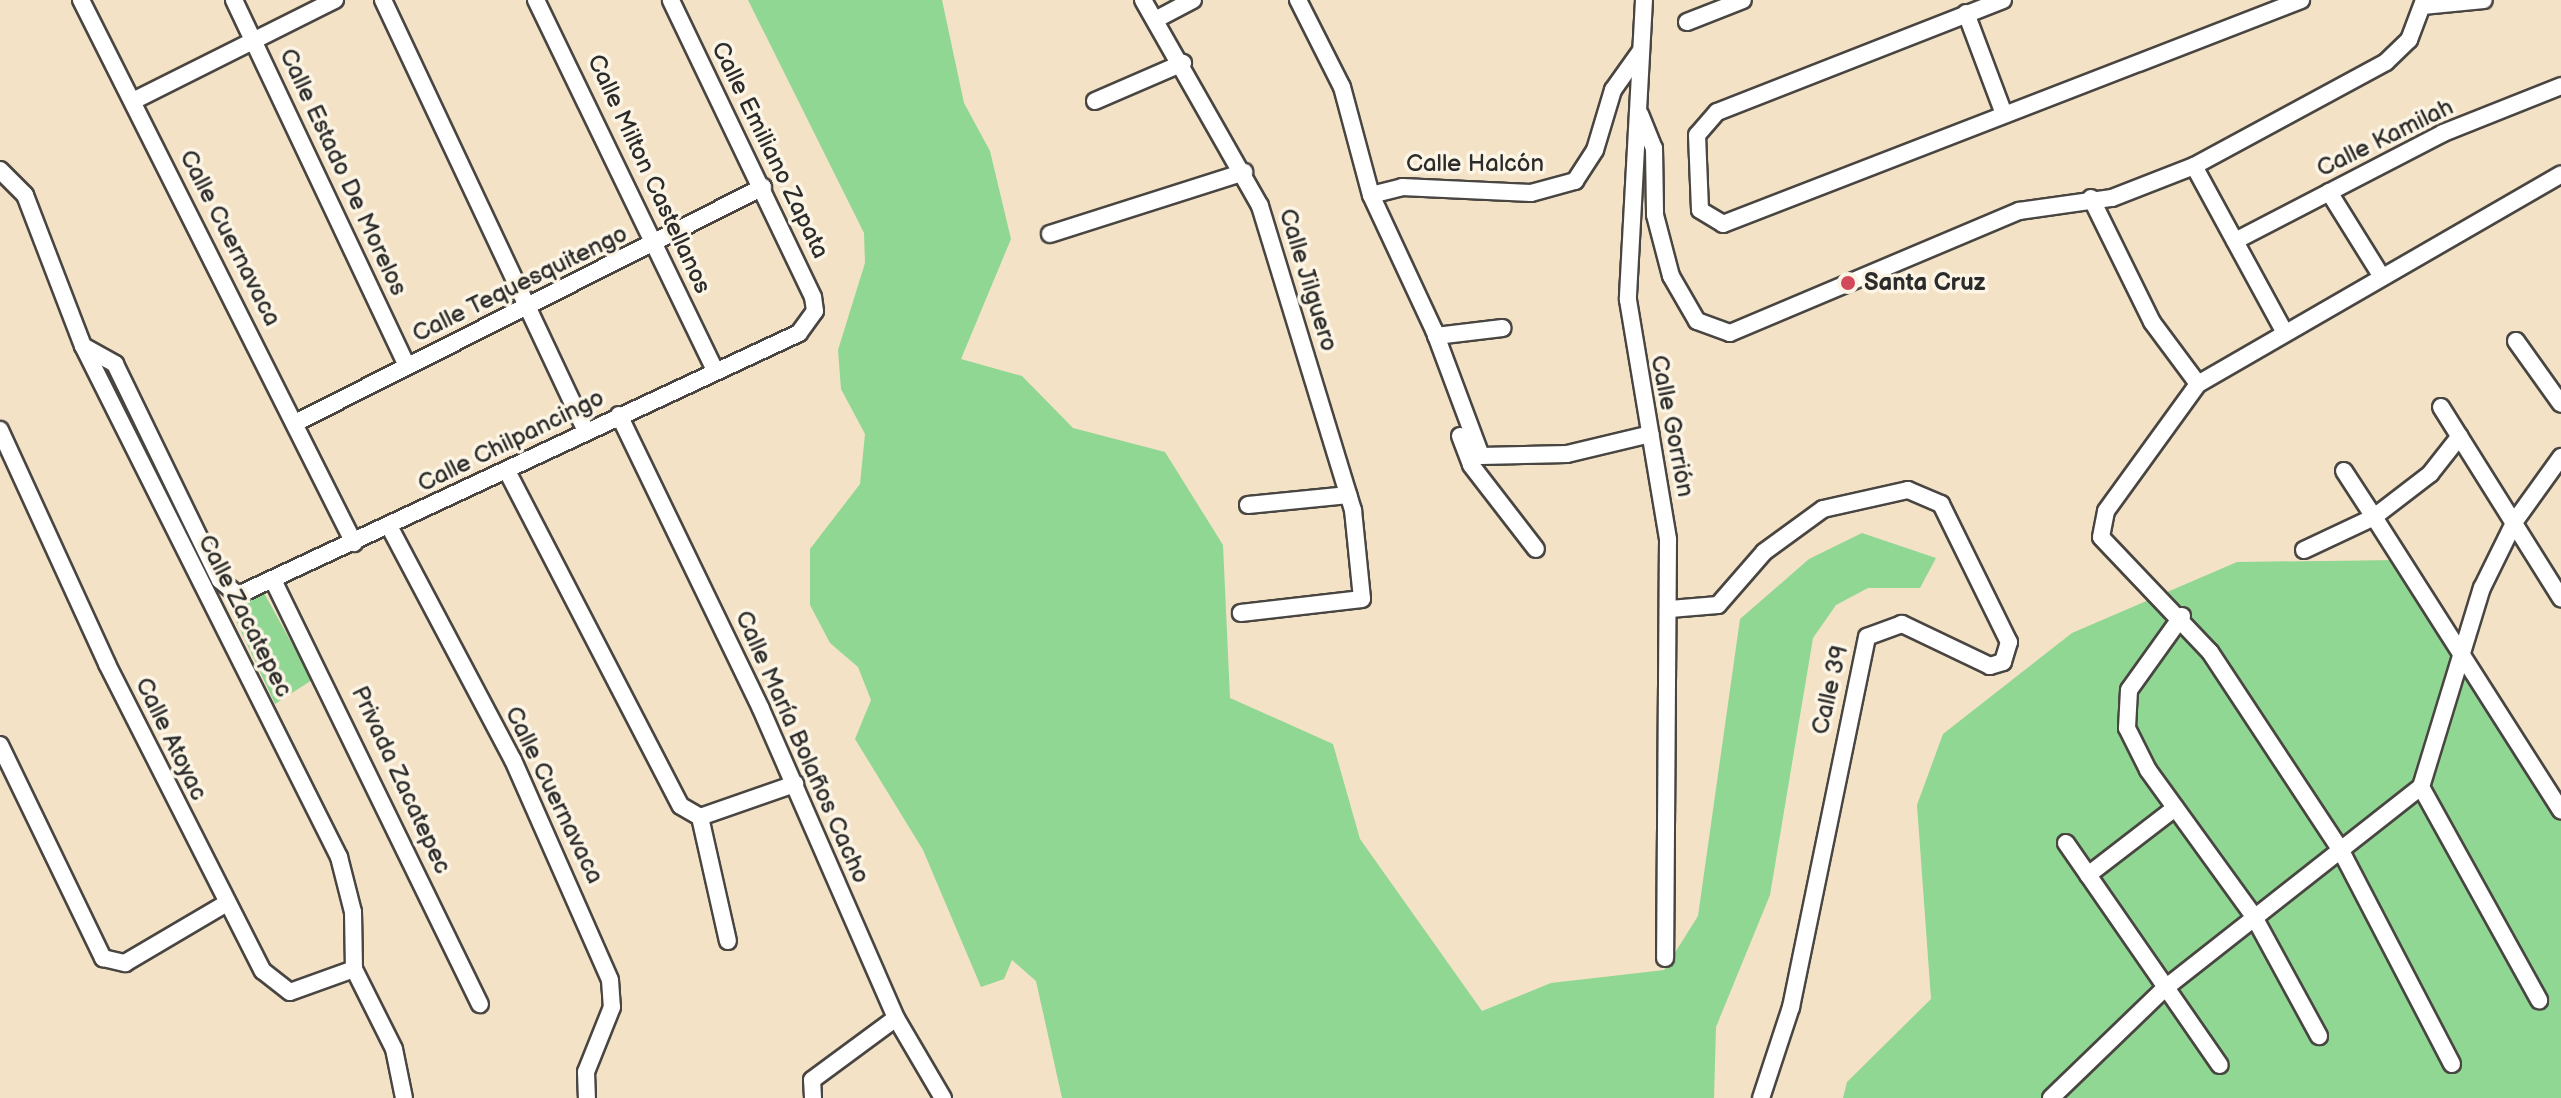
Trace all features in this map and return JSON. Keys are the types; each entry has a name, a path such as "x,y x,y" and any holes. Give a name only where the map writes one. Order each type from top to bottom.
{"street":[{"name":"Calle Cuernavaca","path":"81,0 297,422 354,543"},
{"name":"Calle Estado De Morelos","path":"234,0 407,366"},
{"path":"133,101 335,0"},
{"path":"383,0 586,431"},
{"name":"Calle Milton Castellanos","path":"536,0 715,370"},
{"name":"Calle Emiliano Zapata","path":"671,0 813,297 809,322"},
{"name":"Calle Jilguero","path":"1143,0 1183,63 1244,172 1349,495 1362,599 1334,608 1241,613"},
{"path":"1155,20 1193,0"},
{"path":"1298,0 1342,87 1371,195 1436,336 1481,456 1567,454 1651,434"},
{"name":"Calle Gorrión","path":"1644,0 1628,300 1651,434 1663,480 1670,609 1665,958"},
{"path":"1687,22 1743,0"},
{"path":"2003,0 1717,112 1697,135 1700,210 1723,224 2268,6 2301,0"},
{"path":"1640,114 1654,148 1659,246 1685,307 1711,332 1730,333 2019,211 2091,198 2112,198 2194,166 2386,62 2409,40 2424,3 2484,0"},
{"path":"1966,13 2004,114"},
{"name":"Calle Halcón","path":"1371,195 1402,187 1531,193 1575,181 1595,150 1613,90 1640,52"},
{"path":"1095,101 1183,63"},
{"name":"Calle Kamilah","path":"2235,241 2443,133 2561,86"},
{"path":"2194,166 2284,331"},
{"name":"Calle Zacatepec","path":"0,170 25,195 83,346 339,857 353,912 354,969 394,1049 404,1098"},
{"path":"1050,234 1244,172"},
{"path":"2452,1064 2340,849 2182,616 2101,537 2106,511 2198,384 2284,331 2561,174"},
{"name":"Calle Tequesquitengo","path":"297,422 656,244 763,187"},
{"path":"2329,192 2382,277"},
{"path":"2091,198 2152,322 2198,384"},
{"name":"Calle Chilpancingo","path":"83,346 115,364 231,595 273,580 507,471 809,322"},
{"path":"1436,336 1503,328"},
{"path":"2516,341 2561,404"},
{"path":"2441,407 2561,598"},
{"path":"1463,414 1460,435 1471,465 1536,549"},
{"name":"Calle María Bolaños Cacho","path":"619,415 795,784 896,1018 943,1098"},
{"name":"Calle Atoyac","path":"0,430 225,904 280,990 354,969"},
{"path":"2304,550 2374,517 2430,474 2460,436"},
{"path":"2051,1098 2164,989 2253,915 2421,787 2482,588 2515,521 2561,457"},
{"path":"507,471 681,806 700,817 728,941"},
{"path":"2344,471 2561,810"},
{"name":"Calle 39","path":"1670,609 1718,605 1764,552 1823,509 1908,490 1941,504 2009,642 2003,662 1990,666 1902,624 1867,637 1791,1007 1761,1098"},
{"path":"1248,505 1349,495"},
{"name":"Calle Cuernavaca","path":"389,526 513,760 610,980 612,1007 586,1072 587,1098"},
{"name":"Privada Zacatepec","path":"273,580 480,1004"},
{"path":"2182,616 2129,690 2127,728 2175,808 2253,915 2319,1036"},
{"path":"0,745 103,958 112,964 225,904"},
{"path":"700,817 795,784"},
{"path":"2421,787 2539,1000"},
{"path":"2088,875 2175,808"},
{"path":"2066,843 2164,989 2220,1065"},
{"path":"811,1093 896,1018"}],"green space":[{"path":"748,0 942,0 964,103 990,151 1011,239 961,359 1022,376 1073,428 1165,452 1223,545 1230,698 1333,744 1360,839 1482,1011 1551,983 1664,970 1698,916 1740,619 1809,559 1862,533 1936,558 1920,588 1868,588 1836,605 1813,638 1770,895 1716,1027 1714,1098 1062,1098 1036,981 1012,960 1004,979 981,987 923,850 855,739 871,700 858,667 830,643 810,605 810,549 860,484 865,434 841,389 838,350 865,263 864,233"},
{"path":"2399,560 2561,802 2561,1098 1843,1098 1847,1082 1931,999 1917,805 1943,734 2072,633 2237,562"},
{"path":"264,593 312,680 275,704 232,612"}],"place":[{"name":"Santa Cruz","path":"1848,283"}]}
